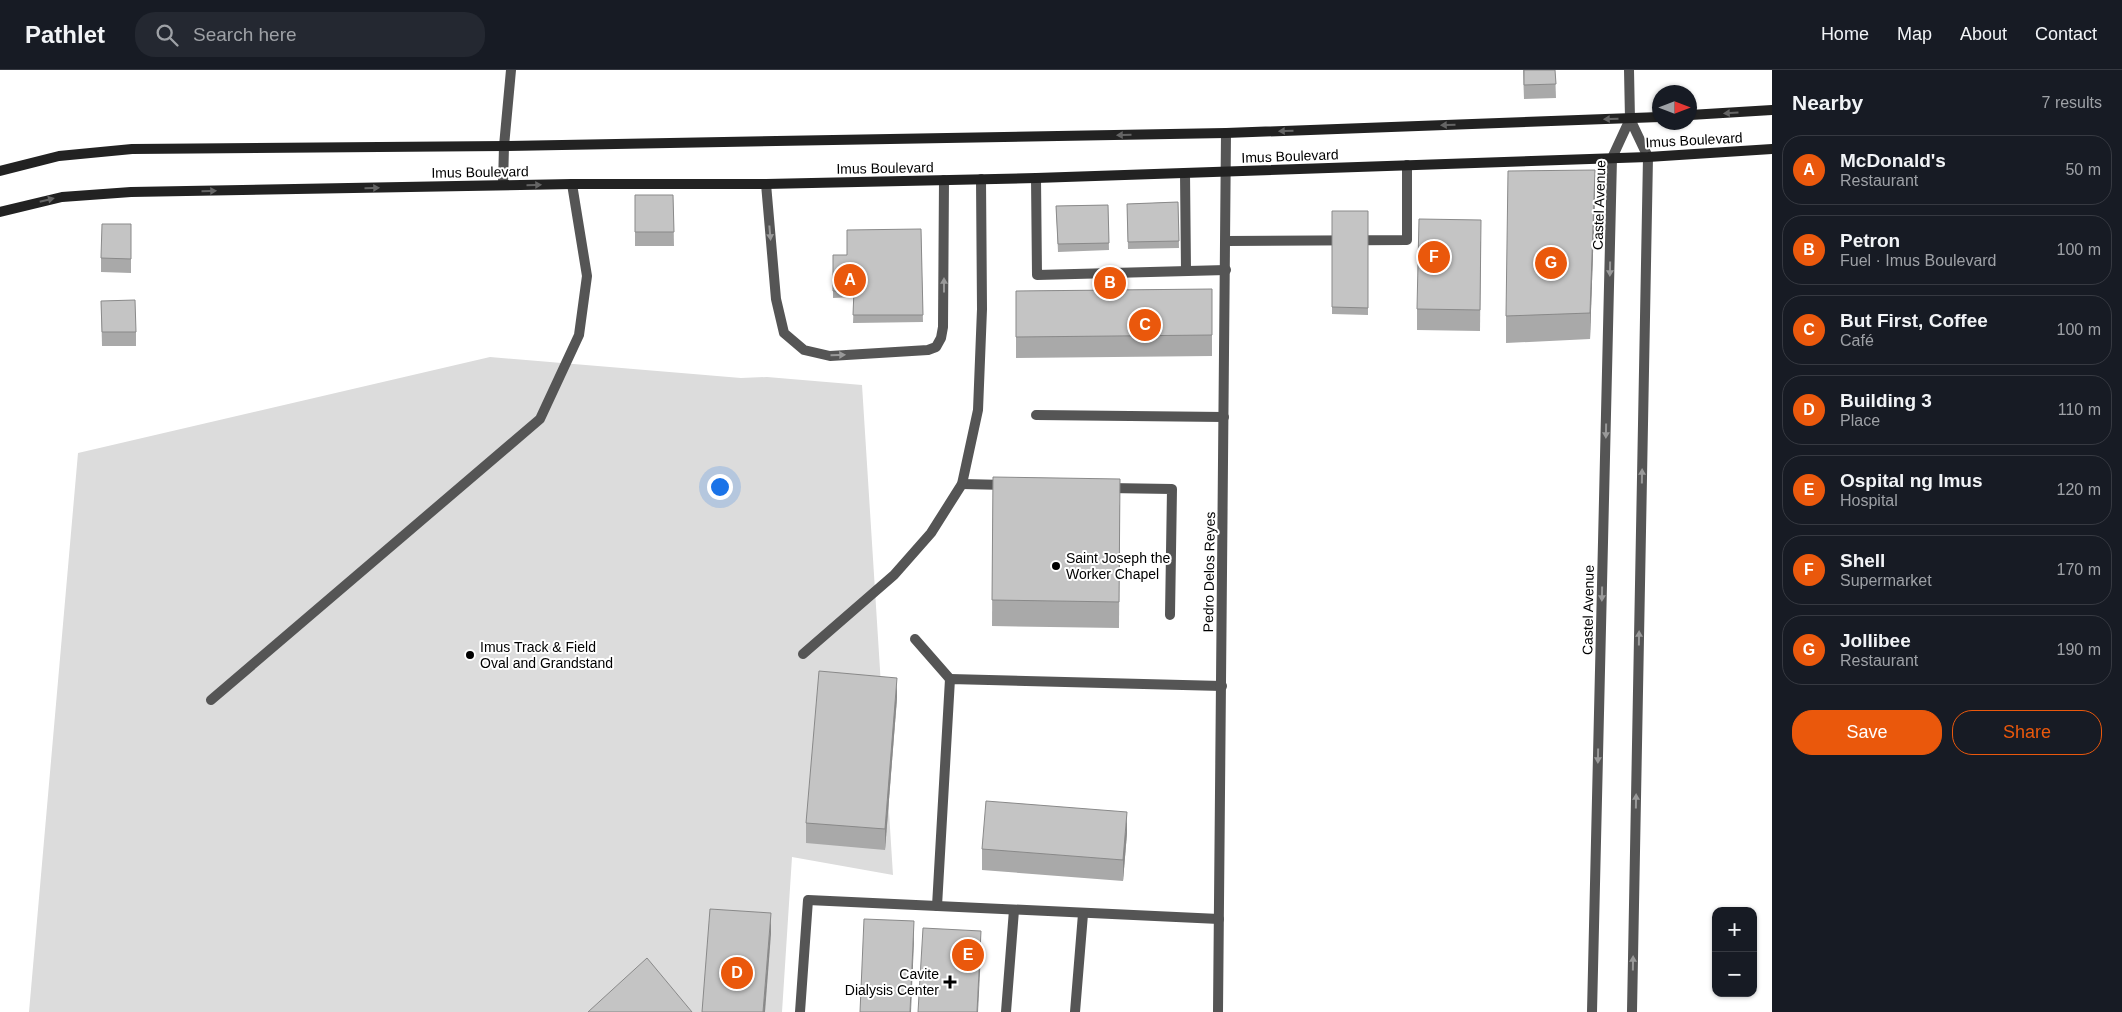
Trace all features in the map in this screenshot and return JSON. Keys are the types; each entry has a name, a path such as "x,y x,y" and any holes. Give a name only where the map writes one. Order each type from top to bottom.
{"main road":[{"name":"Imus Boulevard","path":"1697,115 1772,110"},
{"name":"Imus Boulevard","path":"0,171 59,156 132,149 504,146 1226,133 1652,118"},
{"name":"Imus Boulevard","path":"0,212 62,197 131,192 572,184 766,184 1036,178 1648,157 1772,149"}],"street":[{"path":"503,185 504,146 511,70"},
{"path":"1629,70 1630,119 1648,157 1632,1012"},
{"name":"Castel Avenue","path":"1592,1012 1612,158 1630,119"},
{"name":"Pedro Delos Reyes","path":"1218,1012 1226,133"},
{"path":"1226,241 1407,240 1407,165"},
{"path":"1185,173 1186,271"},
{"path":"1036,178 1037,275 1226,270"},
{"path":"803,654 894,575 931,533 962,484 978,410 982,309 981,179"},
{"path":"766,184 776,300 784,333 804,350 830,356 928,350 936,347 941,338 943,327 944,180"},
{"path":"211,700 540,419 579,335 587,276 572,184"},
{"path":"1036,415 1224,417"},
{"path":"962,484 1019,486"},
{"path":"1096,487 1172,489 1170,615"},
{"path":"915,640 950,679 937,906"},
{"path":"950,679 1222,686"},
{"path":"800,1012 808,900 1220,919"},
{"path":"1006,1012 1014,910"},
{"path":"1075,1012 1083,914"}],"shaded area":[{"name":"Imus Track & Field Oval and Grandstand","path":"490,357 741,378 767,377 862,385 893,875 792,857 782,1012 29,1012 78,453"}],"building":[{"path":"1524,70 1555,70 1556,84 1524,85"},
{"path":"1595,170 1590,313 1506,316 1508,171"},
{"path":"635,195 673,195 674,232 635,232"},
{"path":"1178,202 1179,241 1128,242 1127,204"},
{"path":"1108,205 1109,243 1058,244 1056,206"},
{"path":"1332,211 1368,211 1368,308 1332,307"},
{"path":"1419,219 1481,220 1480,310 1417,309"},
{"path":"102,224 131,224 131,259 101,258"},
{"path":"921,229 923,315 853,315 854,290 833,291 833,255 847,255 847,230"},
{"path":"1212,289 1212,335 1016,337 1016,291"},
{"path":"135,300 136,332 102,332 101,301"},
{"name":"Saint Joseph the Worker Chapel","path":"993,477 1120,479 1119,602 992,600"},
{"path":"819,671 897,678 885,829 806,823"},
{"path":"986,801 1127,812 1123,860 982,849"},
{"path":"710,909 771,913 763,1012 702,1012"},
{"path":"864,919 914,921 910,1012 860,1012"},
{"name":"Cavite Dialysis Center","path":"923,928 981,931 977,1012 918,1012"},
{"path":"647,958 692,1012 588,1012"}],"place":[{"name":"Shell","path":"1434,257"},
{"name":"Jollibee","path":"1551,263"},
{"name":"McDonald's","path":"850,280"},
{"name":"Petron","path":"1110,283"},
{"name":"But First, Coffee","path":"1145,325"},
{"name":"Saint Joseph the Worker Chapel","path":"1056,566"},
{"name":"Imus Track & Field Oval and Grandstand","path":"470,655"},
{"name":"Ospital ng Imus","path":"968,955"},
{"name":"Building 3","path":"737,973"},
{"name":"Cavite Dialysis Center","path":"950,982"}]}
